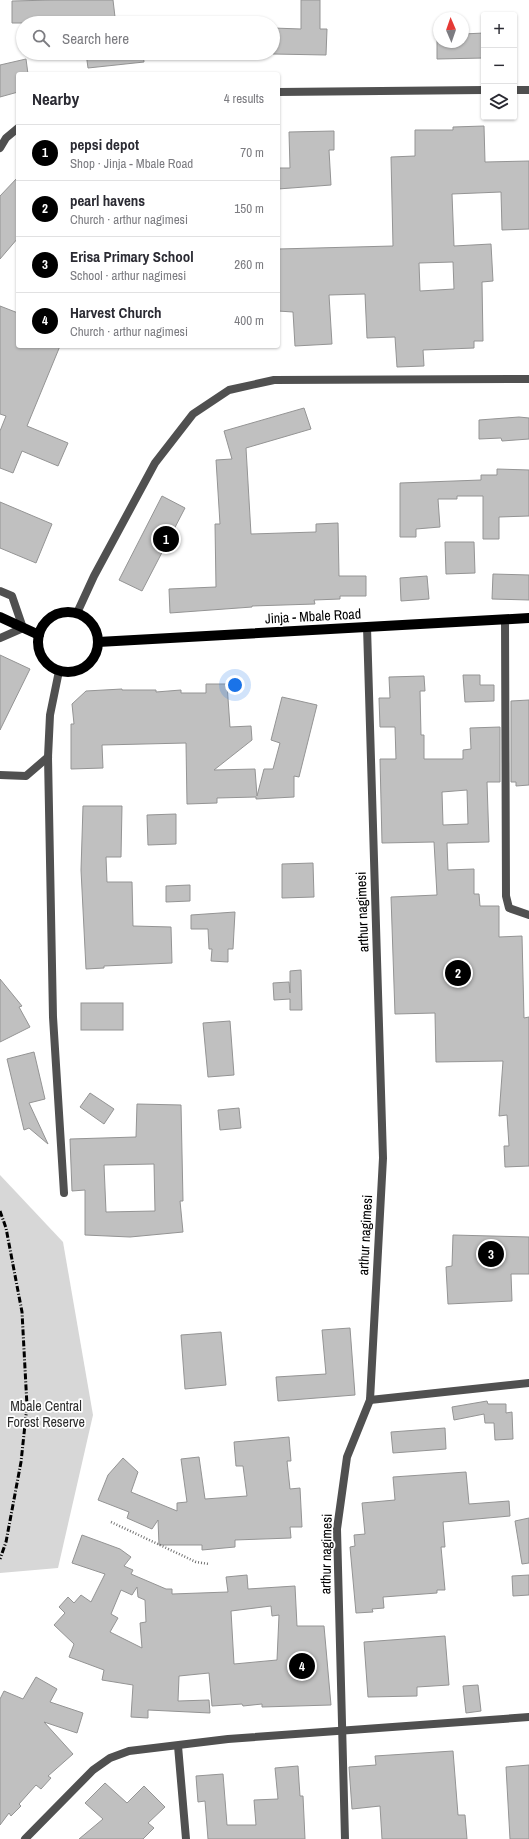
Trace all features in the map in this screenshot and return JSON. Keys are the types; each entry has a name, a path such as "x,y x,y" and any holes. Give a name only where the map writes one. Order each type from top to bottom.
{"main road":[{"path":"58,613 77,613 93,624 97,632 98,642 95,655 86,666 68,672 59,670 50,666 43,660 39,651 39,635 43,624 50,617 58,613"},
{"path":"0,617 39,635"},
{"name":"Jinja - Mbale Road","path":"98,642 529,618"}],"street":[{"path":"280,92 481,90"},
{"path":"517,90 529,90"},
{"path":"0,148 6,138 16,130"},
{"path":"77,613 94,576 155,463 193,414 229,390 274,380 529,379"},
{"path":"0,591 12,596 23,628 0,638"},
{"path":"505,619 506,896 510,908 529,915"},
{"name":"arthur nagimesi","path":"345,1839 337,1529 346,1457 370,1400 383,1158 367,627"},
{"path":"59,670 50,715 48,757 53,1009 64,1193"},
{"path":"0,775 26,776 48,757"},
{"path":"370,1400 529,1383"},
{"path":"25,1839 93,1770 110,1758 129,1751 228,1739 529,1717"},
{"path":"178,1746 186,1839"}],"path":[{"path":"111,1522 196,1562 209,1564"}],"green space":[{"name":"Mbale Central Forest Reserve","path":"0,1175 63,1242 93,1415 58,1568 0,1573"}],"building":[{"path":"113,0 115,16 16,16 16,23 12,23 12,1"},
{"path":"301,0 320,0 320,29 327,29 326,55 280,54 280,28 301,29"},
{"path":"481,33 481,58 437,59 437,48 469,48 469,34"},
{"path":"26,60 28,72 16,72 16,93 0,97 0,65"},
{"path":"87,60 144,60 144,62 88,68"},
{"path":"484,126 485,162 529,161 529,229 502,230 501,192 452,194 454,246 491,244 493,281 482,282 483,341 474,341 474,348 423,350 424,366 397,367 395,337 367,338 365,294 329,295 332,344 295,346 293,312 280,311 280,249 393,246 391,157 415,156 415,130 453,130 453,127","holes":["453,262 454,289 420,291 419,263"]},
{"path":"334,131 334,150 329,150 331,185 280,189 280,168 290,168 289,132"},
{"path":"16,179 16,240 0,259 0,196"},
{"path":"0,306 16,312 16,348 59,348 27,426 68,443 58,466 22,451 13,473 0,468 0,431 6,416 0,414"},
{"path":"304,408 311,429 246,448 251,534 316,532 316,524 338,523 339,576 366,576 366,596 340,596 340,599 314,600 315,604 252,606 170,613 169,589 216,587 215,524 220,524 216,460 232,459 224,431"},
{"path":"519,417 529,418 529,439 502,441 501,438 479,439 479,420"},
{"path":"497,469 529,470 529,516 499,517 499,539 483,539 483,496 457,496 457,499 438,499 440,527 416,529 416,537 400,537 400,483 481,480 481,475 497,475"},
{"path":"162,496 185,508 142,591 119,580"},
{"path":"0,502 52,524 36,563 0,548"},
{"path":"445,542 474,542 475,573 446,574"},
{"path":"493,574 529,575 529,600 492,599"},
{"path":"427,576 429,599 401,601 400,578"},
{"path":"0,655 30,669 0,730"},
{"path":"463,675 480,675 480,685 494,685 494,701 465,702"},
{"path":"424,676 425,691 420,691 421,735 424,735 424,759 463,759 463,750 471,749 470,728 500,727 500,782 487,782 489,842 447,843 448,870 474,869 474,894 479,894 480,906 499,906 499,937 522,936 524,1018 529,1017 529,1166 505,1167 504,1146 509,1146 507,1115 499,1116 503,1061 436,1062 435,1013 395,1014 391,897 437,895 434,842 382,843 380,759 396,759 395,727 380,727 379,698 390,698 389,677","holes":["467,790 468,824 443,825 442,792"]},
{"path":"206,684 227,684 230,727 251,726 252,740 214,770 255,769 257,796 264,769 273,769 280,743 271,740 282,697 317,705 299,777 294,776 294,797 256,799 256,797 217,798 217,803 187,804 186,743 102,745 103,768 71,769 71,724 74,724 72,704 86,691 122,689 156,690 156,692 181,690 181,693 206,693"},
{"path":"529,700 529,785 516,786 516,782 511,782 511,701"},
{"path":"83,806 122,806 121,857 106,857 107,882 132,882 133,926 171,927 172,963 104,966 104,968 86,969 81,870"},
{"path":"176,814 176,844 148,845 147,815"},
{"path":"313,863 314,897 282,898 282,864"},
{"path":"190,885 190,901 166,902 166,886"},
{"path":"235,912 233,949 228,949 228,962 211,961 212,949 209,949 208,929 191,929 191,915"},
{"path":"301,970 302,1010 290,1010 290,999 274,1000 273,983 289,982 290,993 290,971"},
{"path":"0,979 22,1006 19,1007 30,1027 0,1042"},
{"path":"81,1003 123,1003 123,1030 81,1030"},
{"path":"230,1021 234,1075 208,1077 203,1023"},
{"path":"34,1052 45,1099 29,1103 48,1144 29,1128 24,1130 7,1059"},
{"path":"90,1093 114,1109 104,1124 80,1107"},
{"path":"137,1104 181,1105 183,1201 180,1201 183,1232 130,1237 85,1235 85,1190 72,1191 70,1139 136,1137","holes":["154,1164 155,1211 106,1212 104,1165"]},
{"path":"239,1108 241,1128 220,1130 218,1110"},
{"path":"453,1235 529,1237 529,1274 511,1274 512,1301 448,1304 446,1267 452,1266"},
{"path":"350,1328 355,1395 278,1401 276,1377 326,1374 322,1330"},
{"path":"221,1332 226,1385 185,1389 181,1335"},
{"path":"487,1401 488,1404 506,1404 506,1413 512,1412 513,1439 495,1440 494,1423 485,1423 484,1414 454,1420 452,1407"},
{"path":"445,1428 446,1449 393,1453 391,1432"},
{"path":"289,1437 291,1461 287,1461 290,1489 300,1488 302,1527 290,1527 291,1538 235,1540 235,1547 202,1550 202,1545 159,1545 158,1520 152,1529 127,1518 129,1512 98,1500 108,1475 123,1458 138,1472 131,1492 177,1511 177,1503 187,1502 181,1459 199,1457 205,1499 247,1496 243,1466 236,1466 234,1442"},
{"path":"466,1472 469,1504 509,1501 510,1516 443,1522 445,1547 441,1547 445,1590 437,1590 437,1593 383,1597 384,1608 372,1609 373,1612 356,1613 350,1547 355,1546 354,1535 365,1534 362,1503 395,1500 393,1477"},
{"path":"529,1518 529,1563 522,1564 515,1521"},
{"path":"82,1535 120,1549 131,1557 124,1566 133,1570 131,1574 166,1589 172,1589 172,1594 228,1592 226,1577 247,1575 248,1589 295,1586 297,1626 324,1626 331,1705 262,1707 262,1704 243,1706 242,1704 212,1706 209,1673 179,1676 178,1701 209,1700 210,1713 148,1710 148,1718 131,1717 133,1685 102,1680 104,1670 69,1657 74,1644 54,1625 65,1613 59,1607 68,1597 74,1603 81,1595 91,1602 105,1574 72,1563","holes":["137,1587 138,1597 145,1600 146,1622 140,1623 142,1648 110,1632 118,1618 111,1614 121,1590 132,1595","271,1606 272,1616 279,1615 277,1660 234,1664 231,1611"]},
{"path":"529,1575 529,1595 513,1596 512,1576"},
{"path":"445,1636 449,1685 417,1687 417,1696 368,1697 364,1642"},
{"path":"36,1677 57,1689 50,1702 83,1713 77,1733 44,1722 73,1754 48,1776 51,1778 41,1789 36,1785 19,1804 21,1806 11,1816 9,1813 0,1825 0,1699 4,1691 23,1699"},
{"path":"478,1685 481,1711 466,1713 463,1686"},
{"path":"453,1751 458,1815 465,1815 467,1839 382,1839 380,1806 352,1809 349,1767 376,1765 375,1756"},
{"path":"529,1765 529,1839 510,1839 506,1767"},
{"path":"298,1766 300,1796 303,1796 305,1839 208,1839 205,1801 198,1802 196,1776 223,1774 227,1825 256,1825 254,1800 278,1799 275,1768"},
{"path":"105,1783 127,1803 144,1786 165,1807 148,1823 154,1828 143,1839 79,1839 103,1819 85,1803"}],"railway":[{"path":"0,1211 6,1228 22,1312 27,1406 21,1462 6,1542 0,1559"}],"place":[{"name":"pepsi depot","path":"166,539"},
{"name":"pearl havens","path":"458,973"},
{"name":"Erisa Primary School","path":"491,1254"},
{"name":"Harvest Church","path":"302,1666"}]}
